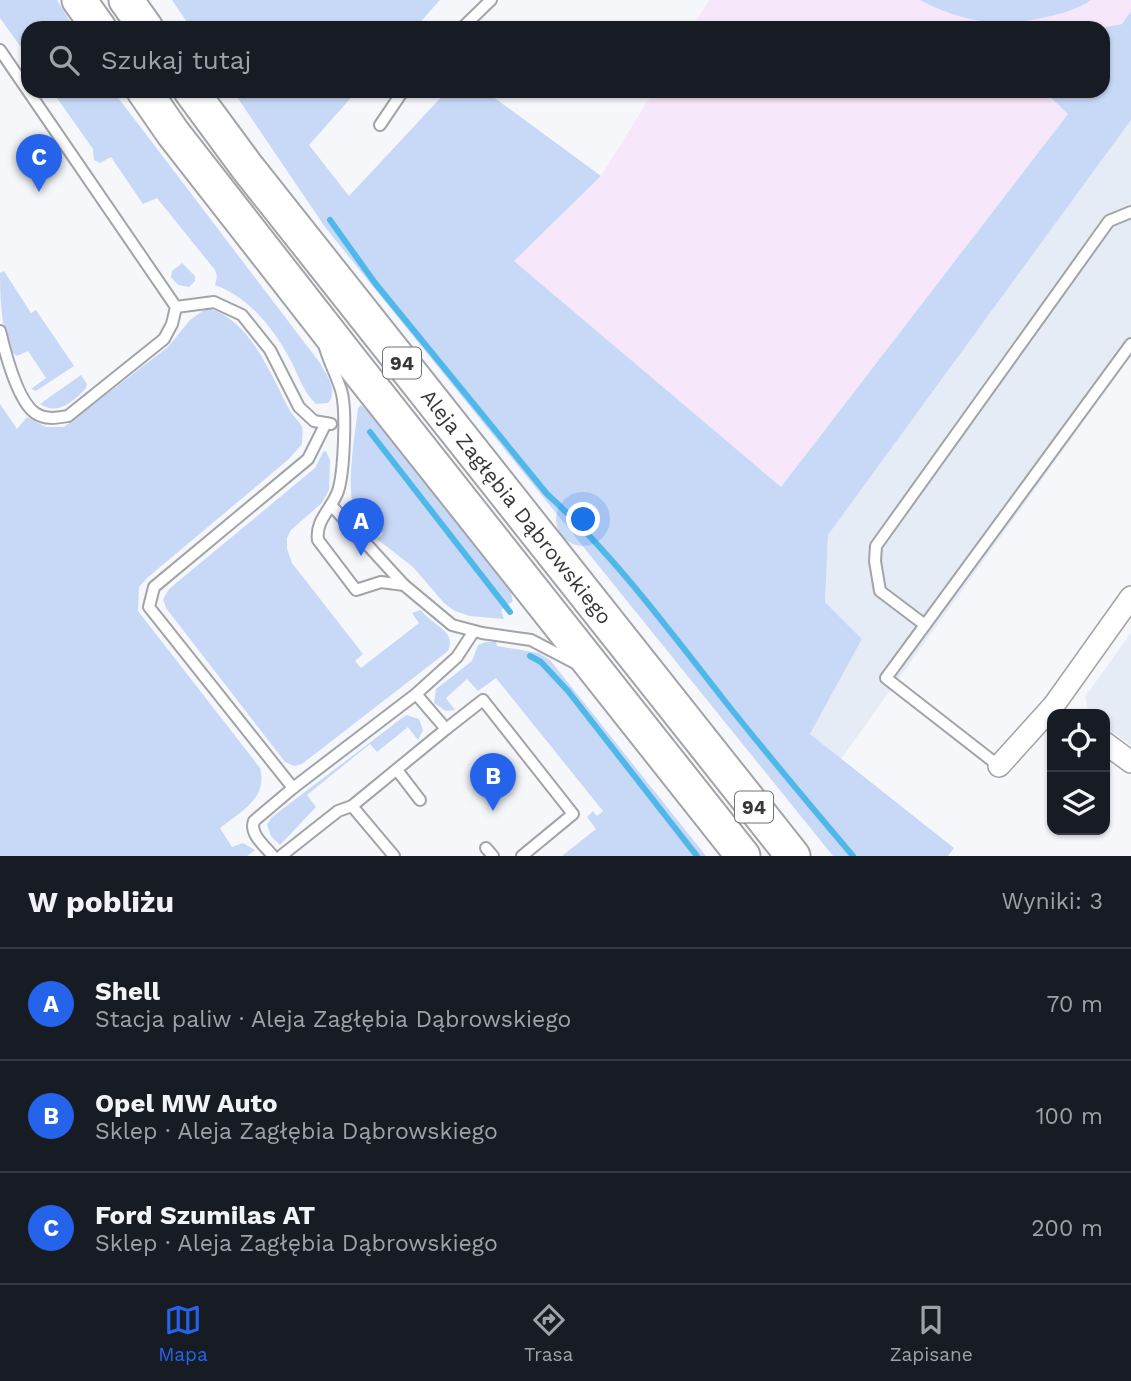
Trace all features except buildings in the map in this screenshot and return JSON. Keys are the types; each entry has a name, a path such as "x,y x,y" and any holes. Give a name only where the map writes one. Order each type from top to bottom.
{"main road":[{"path":"79,0 94,21"},
{"path":"126,0 141,21"},
{"path":"136,0 144,21"},
{"name":"Aleja Zagłębia Dąbrowskiego","path":"149,98 173,133 743,856"},
{"name":"Aleja Zagłębia Dąbrowskiego","path":"196,98 307,243 793,856"}],"street":[{"path":"1061,709 1131,597"},
{"path":"999,766 1047,722"},
{"path":"1110,747 1131,762"}],"lane":[{"path":"469,21 491,0"},
{"path":"0,50 21,81"},
{"path":"0,331 4,366 27,404 36,413 49,419 68,415 164,339 172,324 176,307 33,98"},
{"path":"380,125 398,98"},
{"path":"925,625 880,591 875,561 876,545 1109,221 1131,212"},
{"path":"176,307 214,302 242,316 270,351 299,407 314,421 344,426"},
{"path":"314,312 341,391 344,426 338,490 319,524 318,540 356,590 381,582 404,585"},
{"path":"999,766 886,678 1131,344"},
{"path":"293,788 149,607 154,587 308,458 326,423"},
{"path":"331,505 404,585 444,620 474,631 531,640 601,677"},
{"path":"273,856 253,832 251,826 254,821 416,694 457,657 474,631"},
{"path":"416,694 446,729"},
{"path":"281,856 338,811 352,806 483,700 573,814 522,856"},
{"path":"397,769 421,800"},
{"path":"352,806 394,856"}],"shaded area":[{"path":"0,0 57,0 70,21 21,21 21,47 0,18"},
{"path":"172,0 440,0 421,21 186,21"},
{"path":"709,0 1131,0 1131,11 1122,24 1110,26 1110,21 696,21"},
{"path":"920,0 1091,0 1075,9 1052,16 1021,21 981,21"},
{"path":"1131,11 1131,120 828,535 825,602 862,639 810,734 954,848 948,856 833,856 325,227 238,98 351,98 309,145 349,196 440,98 495,98 601,176 514,261 781,487 1068,114 1051,98 1110,98 1110,26 1122,24"},
{"path":"57,98 118,98 320,363 332,388 328,403 316,404 304,389 284,349 260,316 239,298 215,285 215,270 157,198 143,204 111,157 100,163 94,160 93,149"},
{"path":"650,98 1051,98 1068,114 781,487 514,261 601,176"},
{"path":"1131,120 1131,356 841,759 810,734 862,639 825,602 828,535"},
{"path":"182,263 195,276 195,281 189,287 178,285 171,277 172,271"},
{"path":"4,271 31,313 36,310 74,366 36,391 31,389 46,378 28,351 17,356 12,351 5,331 0,281 0,273"},
{"path":"207,308 235,323 257,349 290,411 302,427 302,444 289,459 147,578 139,587 138,611 260,768 260,788 256,796 244,810 220,828 232,847 243,843 255,850 247,856 0,856 0,404 17,429 27,417 46,427 64,427 168,347 190,320"},
{"path":"81,375 87,384 86,388 71,402 59,408 40,404"},
{"path":"361,405 374,417 510,589 513,601 501,610 504,619 470,616 455,611 444,603 413,567 377,539 383,534 378,528 371,526 367,529 359,518 353,506 351,484 358,408"},
{"path":"326,451 330,460 329,490 322,503 291,530 287,538 287,549 292,563 363,654 355,661 361,668 419,623 412,613 421,610 446,633 450,644 448,651 302,764 294,766 285,762 166,608 163,599 169,589 315,468"},
{"path":"1131,633 1131,745 1110,730 1110,709 1088,709 1085,697"},
{"path":"496,642 497,646 539,653 550,660 706,856 562,856 596,829 587,817 593,811 597,816 603,811 496,678 478,691 467,679 446,698 455,710 446,711 434,703 436,689 472,661 478,645"},
{"path":"406,715 419,719 423,730 418,740 408,727 377,752 370,744 307,795 316,807 280,845 271,836 267,825 272,817"}],"waterway":[{"path":"330,220 375,283 547,494 595,542 640,593 853,856"},
{"path":"370,432 510,612"},
{"path":"530,656 541,662 568,691 697,856"}],"place":[{"name":"Ford Szumilas AT","path":"39,192"},
{"name":"Shell","path":"361,556"},
{"name":"Opel MW Auto","path":"493,811"}]}
